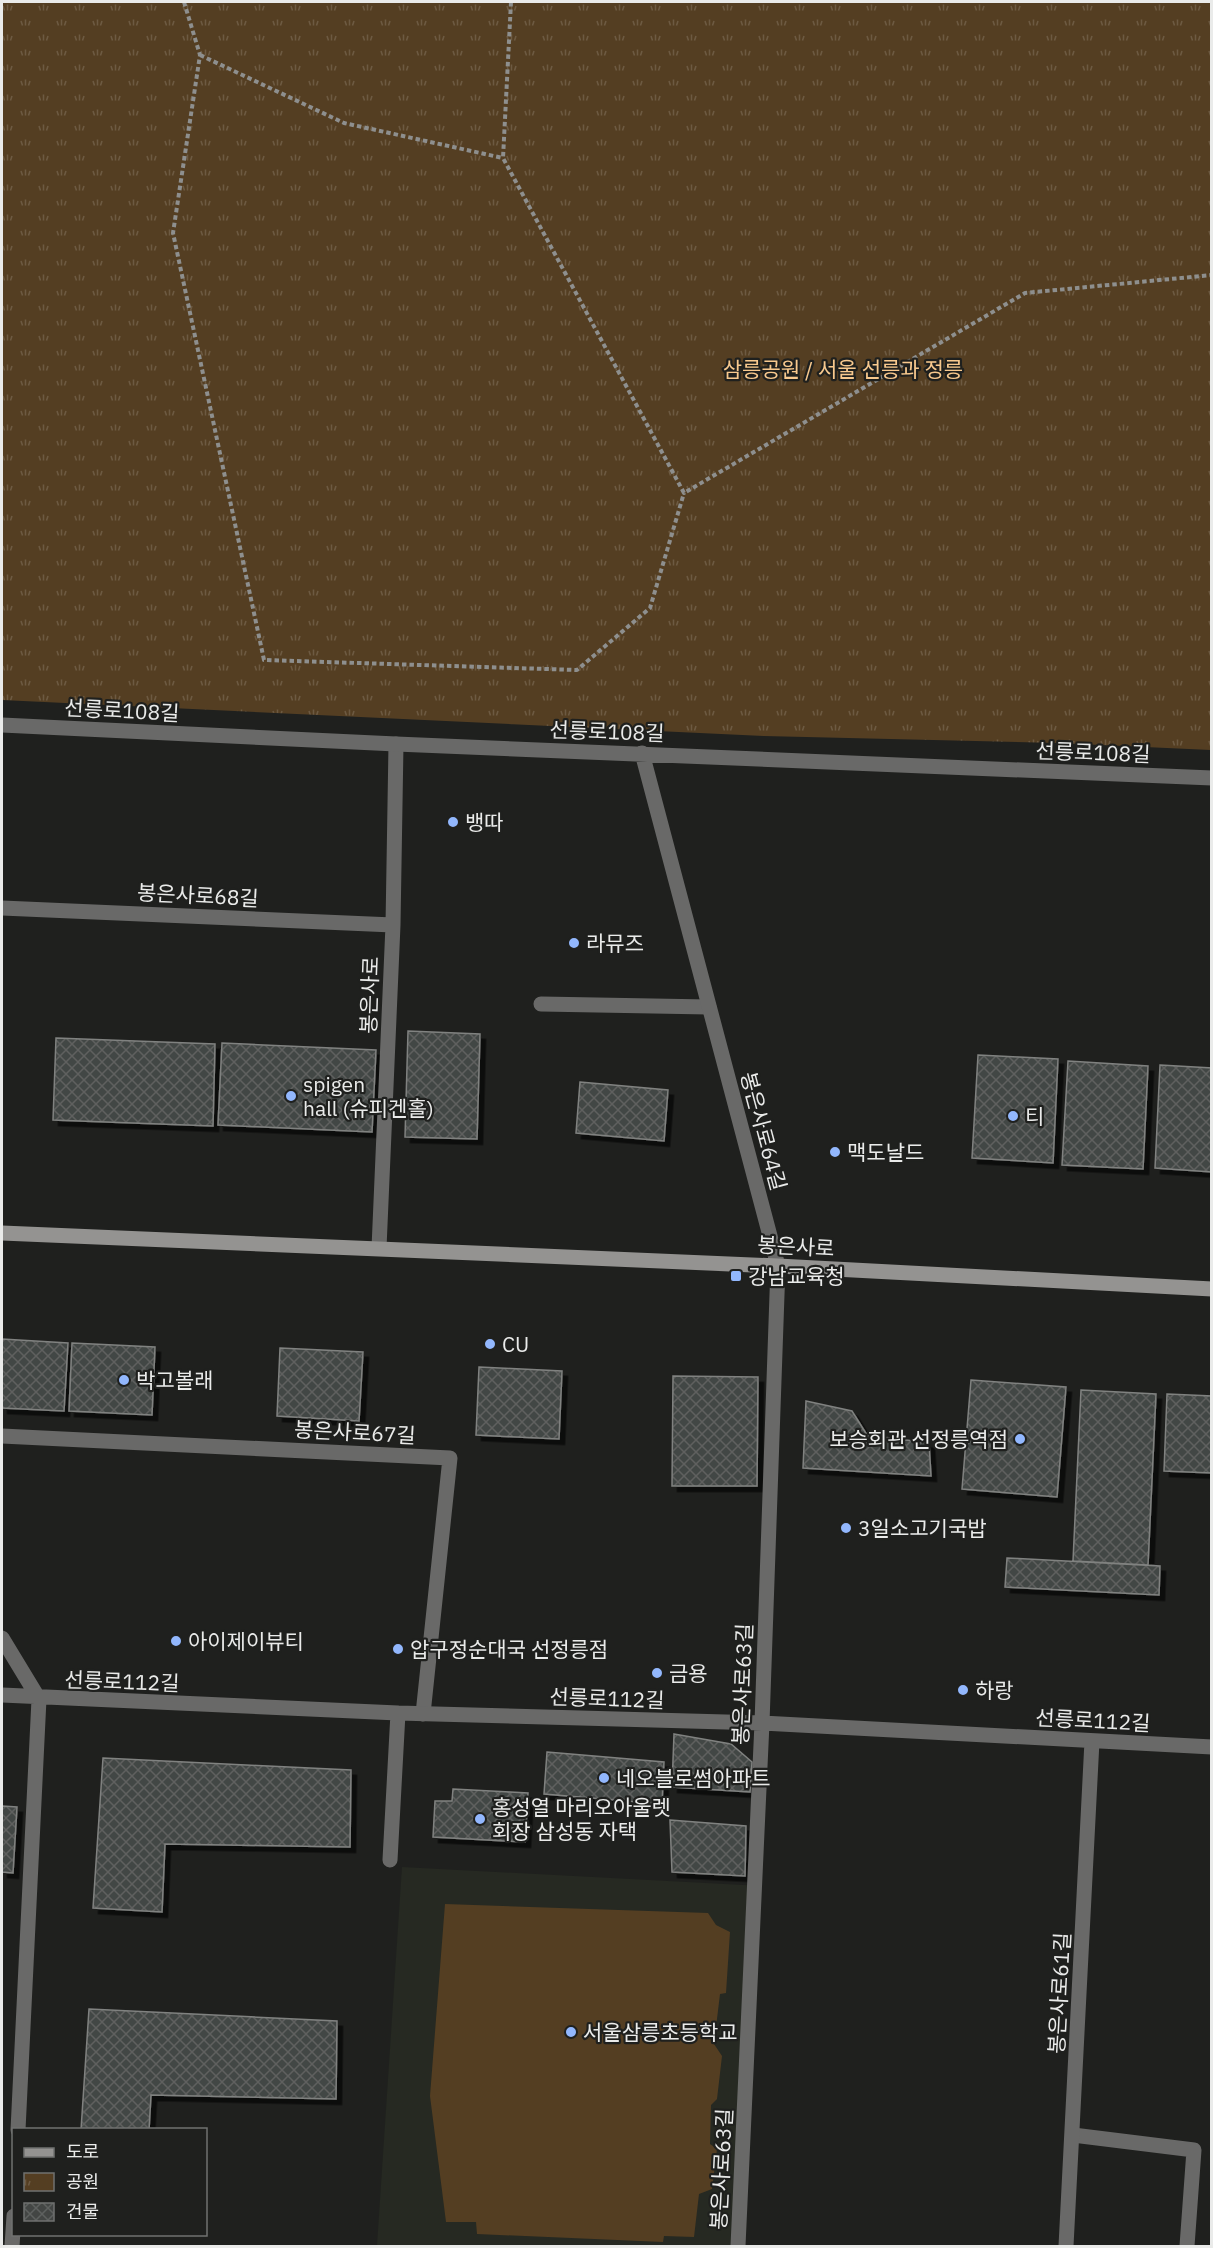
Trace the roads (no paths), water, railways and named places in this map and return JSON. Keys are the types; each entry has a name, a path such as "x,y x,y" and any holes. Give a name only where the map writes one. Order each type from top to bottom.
{"main road":[{"name":"봉은사로","path":"2,1233 778,1266 1212,1289"}],"street":[{"name":"선릉로108길","path":"2,725 1212,778"},
{"name":"봉은사로","path":"379,1248 393,925 396,744"},
{"name":"봉은사로64길","path":"642,753 778,1266"},
{"name":"봉은사로68길","path":"2,908 393,925"},
{"path":"541,1004 710,1007"},
{"name":"봉은사로63길","path":"738,2247 762,1723 778,1266"},
{"name":"봉은사로67길","path":"2,1436 450,1458 423,1714"},
{"path":"2,1638 39,1699 18,2128"},
{"name":"선릉로112길","path":"2,1695 39,1699 423,1714 762,1723 1212,1747"},
{"path":"390,1860 399,1713"},
{"name":"봉은사로61길","path":"1066,2247 1092,1741"},
{"path":"1073,2136 1194,2150 1187,2247"}],"place":[{"name":"뱅따","path":"453,822"},
{"name":"라뮤즈","path":"574,943"},
{"name":"spigen hall (슈피겐홀)","path":"291,1096"},
{"name":"티","path":"1013,1116"},
{"name":"맥도날드","path":"835,1152"},
{"name":"강남교육청","path":"736,1276"},
{"name":"CU","path":"490,1344"},
{"name":"박고볼래","path":"124,1380"},
{"name":"보승회관 선정릉역점","path":"1020,1439"},
{"name":"3일소고기국밥","path":"846,1528"},
{"name":"아이제이뷰티","path":"176,1641"},
{"name":"압구정순대국 선정릉점","path":"398,1649"},
{"name":"금용","path":"657,1673"},
{"name":"하랑","path":"963,1690"},
{"name":"네오블로썸아파트","path":"604,1778"},
{"name":"홍성열 마리오아울렛 회장 삼성동 자택","path":"480,1819"},
{"name":"서울삼릉초등학교","path":"571,2032"}],"park label":[{"name":"삼릉공원 / 서울 선릉과 정릉","path":"843,369"}]}
